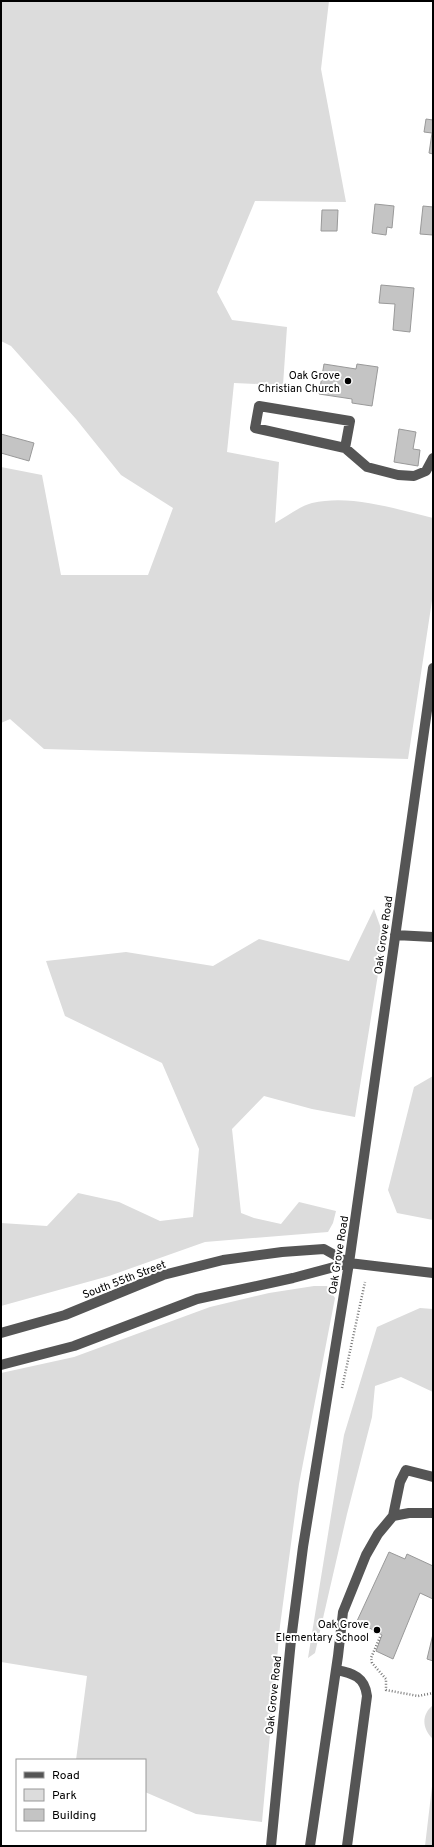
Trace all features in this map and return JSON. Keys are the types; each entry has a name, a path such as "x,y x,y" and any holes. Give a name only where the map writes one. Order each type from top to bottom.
{"street":[{"path":"345,448 350,421 260,406 255,428 345,448 367,467 398,475 414,476 426,471 433,458"},
{"name":"Oak Grove Road","path":"271,1846 291,1640 303,1547 349,1263 433,668"},
{"path":"396,935 433,937"},
{"name":"South 55th Street","path":"1,1333 65,1315 163,1275 223,1260 282,1252 324,1249 349,1263"},
{"name":"South 55th Street","path":"1,1364 74,1346 197,1299 293,1278 349,1263 433,1273"},
{"path":"310,1846 343,1612 366,1556 378,1534 393,1516 400,1482 406,1470 433,1477"},
{"path":"393,1516 409,1512 433,1513"},
{"path":"336,1670 351,1672 359,1678 366,1687 367,1696 347,1846"}],"path":[{"path":"340,1394 364,1282"},
{"path":"380,1637 371,1658 372,1662 386,1678 386,1690 418,1696 433,1693"}],"green space":[{"path":"1,1 329,1 321,69 346,202 255,201 217,292 232,320 287,327 283,385 234,383 227,452 279,462 275,523 307,504 342,500 373,504 433,518 433,594 408,759 44,749 10,719 1,723 1,467 42,475 61,575 148,575 173,508 121,475 76,419 11,346 1,341"},
{"path":"374,909 384,937 355,1117 312,1109 264,1096 232,1129 241,1213 254,1218 281,1224 299,1202 336,1211 333,1223 328,1232 205,1242 109,1276 1,1306 1,1223 47,1226 78,1193 119,1202 160,1221 193,1217 199,1149 162,1063 65,1016 46,961 126,952 213,966 259,939 349,961"},
{"path":"433,1076 433,1220 397,1213 388,1190 414,1087"},
{"path":"314,1286 327,1286 335,1298 299,1484 280,1626 262,1822 196,1814 146,1792 146,1759 76,1759 87,1676 1,1662 1,1373 74,1357 210,1307 269,1293"},
{"path":"420,1308 433,1309 433,1392 401,1377 375,1386 372,1417 347,1514 315,1653 308,1658 344,1435 377,1327"},
{"path":"433,1705 433,1739 429,1735 424,1722 426,1713"},
{"path":"433,1778 433,1846 425,1846"}],"building":[{"path":"426,119 433,120 433,154 429,153 432,133 424,132"},
{"path":"375,204 394,206 392,228 387,227 386,235 372,233"},
{"path":"423,206 433,207 433,235 420,234"},
{"path":"322,210 338,210 337,231 321,231"},
{"path":"381,285 414,288 410,332 393,330 395,304 379,303"},
{"name":"Oak Grove Christian Church","path":"324,364 356,369 357,364 378,367 372,406 352,403 352,399 319,394"},
{"path":"399,429 416,432 413,449 420,450 418,466 394,462"},
{"path":"1,434 34,443 29,461 1,453"},
{"path":"389,1552 405,1559 407,1554 433,1566 433,1599 420,1593 393,1659 376,1651 382,1635 357,1621"},
{"path":"433,1634 433,1661 427,1659"}],"place":[{"name":"Oak Grove Christian Church","path":"348,381"},
{"name":"Oak Grove Elementary School","path":"377,1630"}]}
